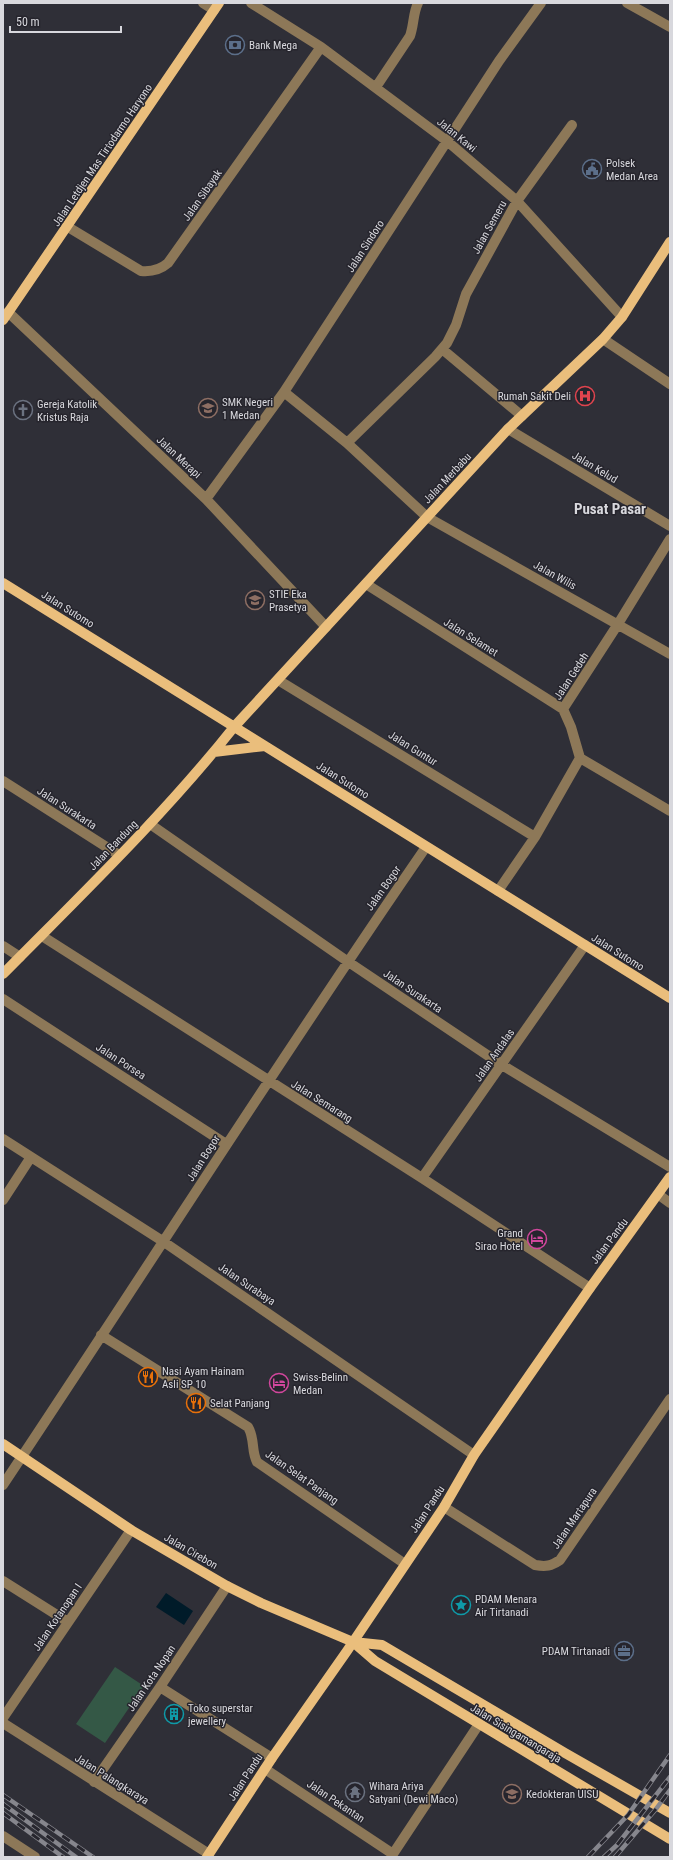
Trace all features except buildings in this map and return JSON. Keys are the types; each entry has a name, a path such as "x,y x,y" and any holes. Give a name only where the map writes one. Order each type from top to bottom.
{"main road":[{"name":"Jalan Letdjen Mas Tirtodarmo Haryono","path":"5,316 68,227 217,7"},
{"name":"Jalan Merbabu","path":"234,727 508,429 603,339 622,317 670,242"},
{"name":"Jalan Sutomo","path":"3,583 670,998"},
{"name":"Jalan Bandung","path":"3,974 42,936 150,824 214,752 234,727"},
{"path":"214,752 265,746"},
{"name":"Jalan Pandu","path":"208,1856 272,1758 353,1642 444,1507 474,1455 590,1288 659,1195 670,1177"},
{"name":"Jalan Cirebon","path":"3,1444 131,1530 227,1586 262,1603 353,1642 382,1645"},
{"name":"Jalan Sisingamangaraja","path":"353,1642 370,1657 670,1839"},
{"name":"Jalan Sisingamangaraja","path":"382,1645 565,1754 670,1813"}],"street":[{"path":"203,3 217,7"},
{"name":"Jalan Kawi","path":"251,3 321,48 376,87 447,141 517,201 622,317"},
{"path":"376,87 410,36 413,28 415,8 418,3"},
{"name":"Jalan Sindoro","path":"206,499 284,392 499,61 541,3"},
{"path":"627,3 670,26"},
{"name":"Jalan Sibayak","path":"68,227 141,271 154,271 163,268 321,48"},
{"name":"Jalan Semeru","path":"348,443 442,349 456,325 466,294 517,201 572,125"},
{"name":"Jalan Merapi","path":"5,316 206,499 326,627"},
{"path":"603,339 670,384"},
{"path":"442,349 522,416"},
{"name":"Jalan Wilis","path":"284,392 348,443 427,517 670,654"},
{"name":"Jalan Kelud","path":"508,429 670,526"},
{"name":"Jalan Gedeh","path":"580,758 571,727 563,709 618,624 670,539"},
{"name":"Jalan Selamet","path":"366,584 563,709"},
{"name":"Jalan Guntur","path":"278,680 535,837"},
{"path":"498,891 535,837 580,758 670,811"},
{"name":"Jalan Surakarta","path":"3,781 119,856"},
{"name":"Jalan Surakarta","path":"150,824 347,962 502,1065 670,1167"},
{"name":"Jalan Bogor","path":"3,1485 164,1242 226,1144 269,1082 347,962 426,847"},
{"name":"Jalan Semarang","path":"42,936 269,1082 422,1178 590,1288"},
{"name":"Jalan Andalas","path":"422,1178 585,945"},
{"path":"3,946 20,957"},
{"name":"Jalan Porsea","path":"3,999 226,1144"},
{"name":"Jalan Surabaya","path":"3,1139 164,1242 474,1455"},
{"path":"3,1200 31,1157"},
{"path":"659,1195 670,1203"},
{"name":"Jalan Selat Panjang","path":"102,1335 248,1428 253,1437 254,1456 257,1462 405,1564"},
{"name":"Jalan Martapura","path":"444,1507 535,1565 546,1567 554,1564 560,1560 670,1399"},
{"name":"Jalan Kotanopan I","path":"3,1718 131,1530"},
{"path":"3,1581 68,1622"},
{"name":"Jalan Kota Nopan","path":"94,1782 227,1586"},
{"path":"160,1686 272,1758"},
{"name":"Jalan Palangkaraya","path":"3,1723 208,1856"},
{"path":"392,1855 479,1724"},
{"name":"Jalan Pekantan","path":"265,1769 392,1855"},
{"path":"3,1836 35,1857"}],"green space":[{"path":"115,1667 144,1686 105,1743 76,1724"}],"water":[{"path":"166,1593 193,1611 184,1625 156,1607"}],"railway":[{"path":"588,1857 628,1815 670,1755"},
{"path":"604,1857 617,1845 670,1777"},
{"path":"615,1857 656,1809 670,1790"},
{"path":"3,1795 93,1857"},
{"path":"3,1804 76,1857"},
{"path":"3,1813 63,1857"}],"place":[{"name":"Bank Mega","path":"235,45"},
{"name":"Polsek Medan Area","path":"592,169"},
{"name":"Rumah Sakit Deli","path":"585,396"},
{"name":"SMK Negeri 1 Medan","path":"208,408"},
{"name":"Gereja Katolik Kristus Raja","path":"23,410"},
{"name":"STIE Eka Prasetya","path":"255,600"},
{"name":"Grand Sirao Hotel","path":"537,1239"},
{"name":"Nasi Ayam Hainam Asli SP 10","path":"148,1377"},
{"name":"Swiss-Belinn Medan","path":"279,1383"},
{"name":"Selat Panjang","path":"196,1403"},
{"name":"PDAM Menara Air Tirtanadi","path":"461,1605"},
{"name":"PDAM Tirtanadi","path":"624,1651"},
{"name":"Toko superstar jewellery","path":"174,1714"},
{"name":"Wihara Ariya Satyani (Dewi Maco)","path":"355,1792"},
{"name":"Kedokteran UISU","path":"512,1794"}],"district":[{"name":"Pusat Pasar","path":"610,509"}]}
